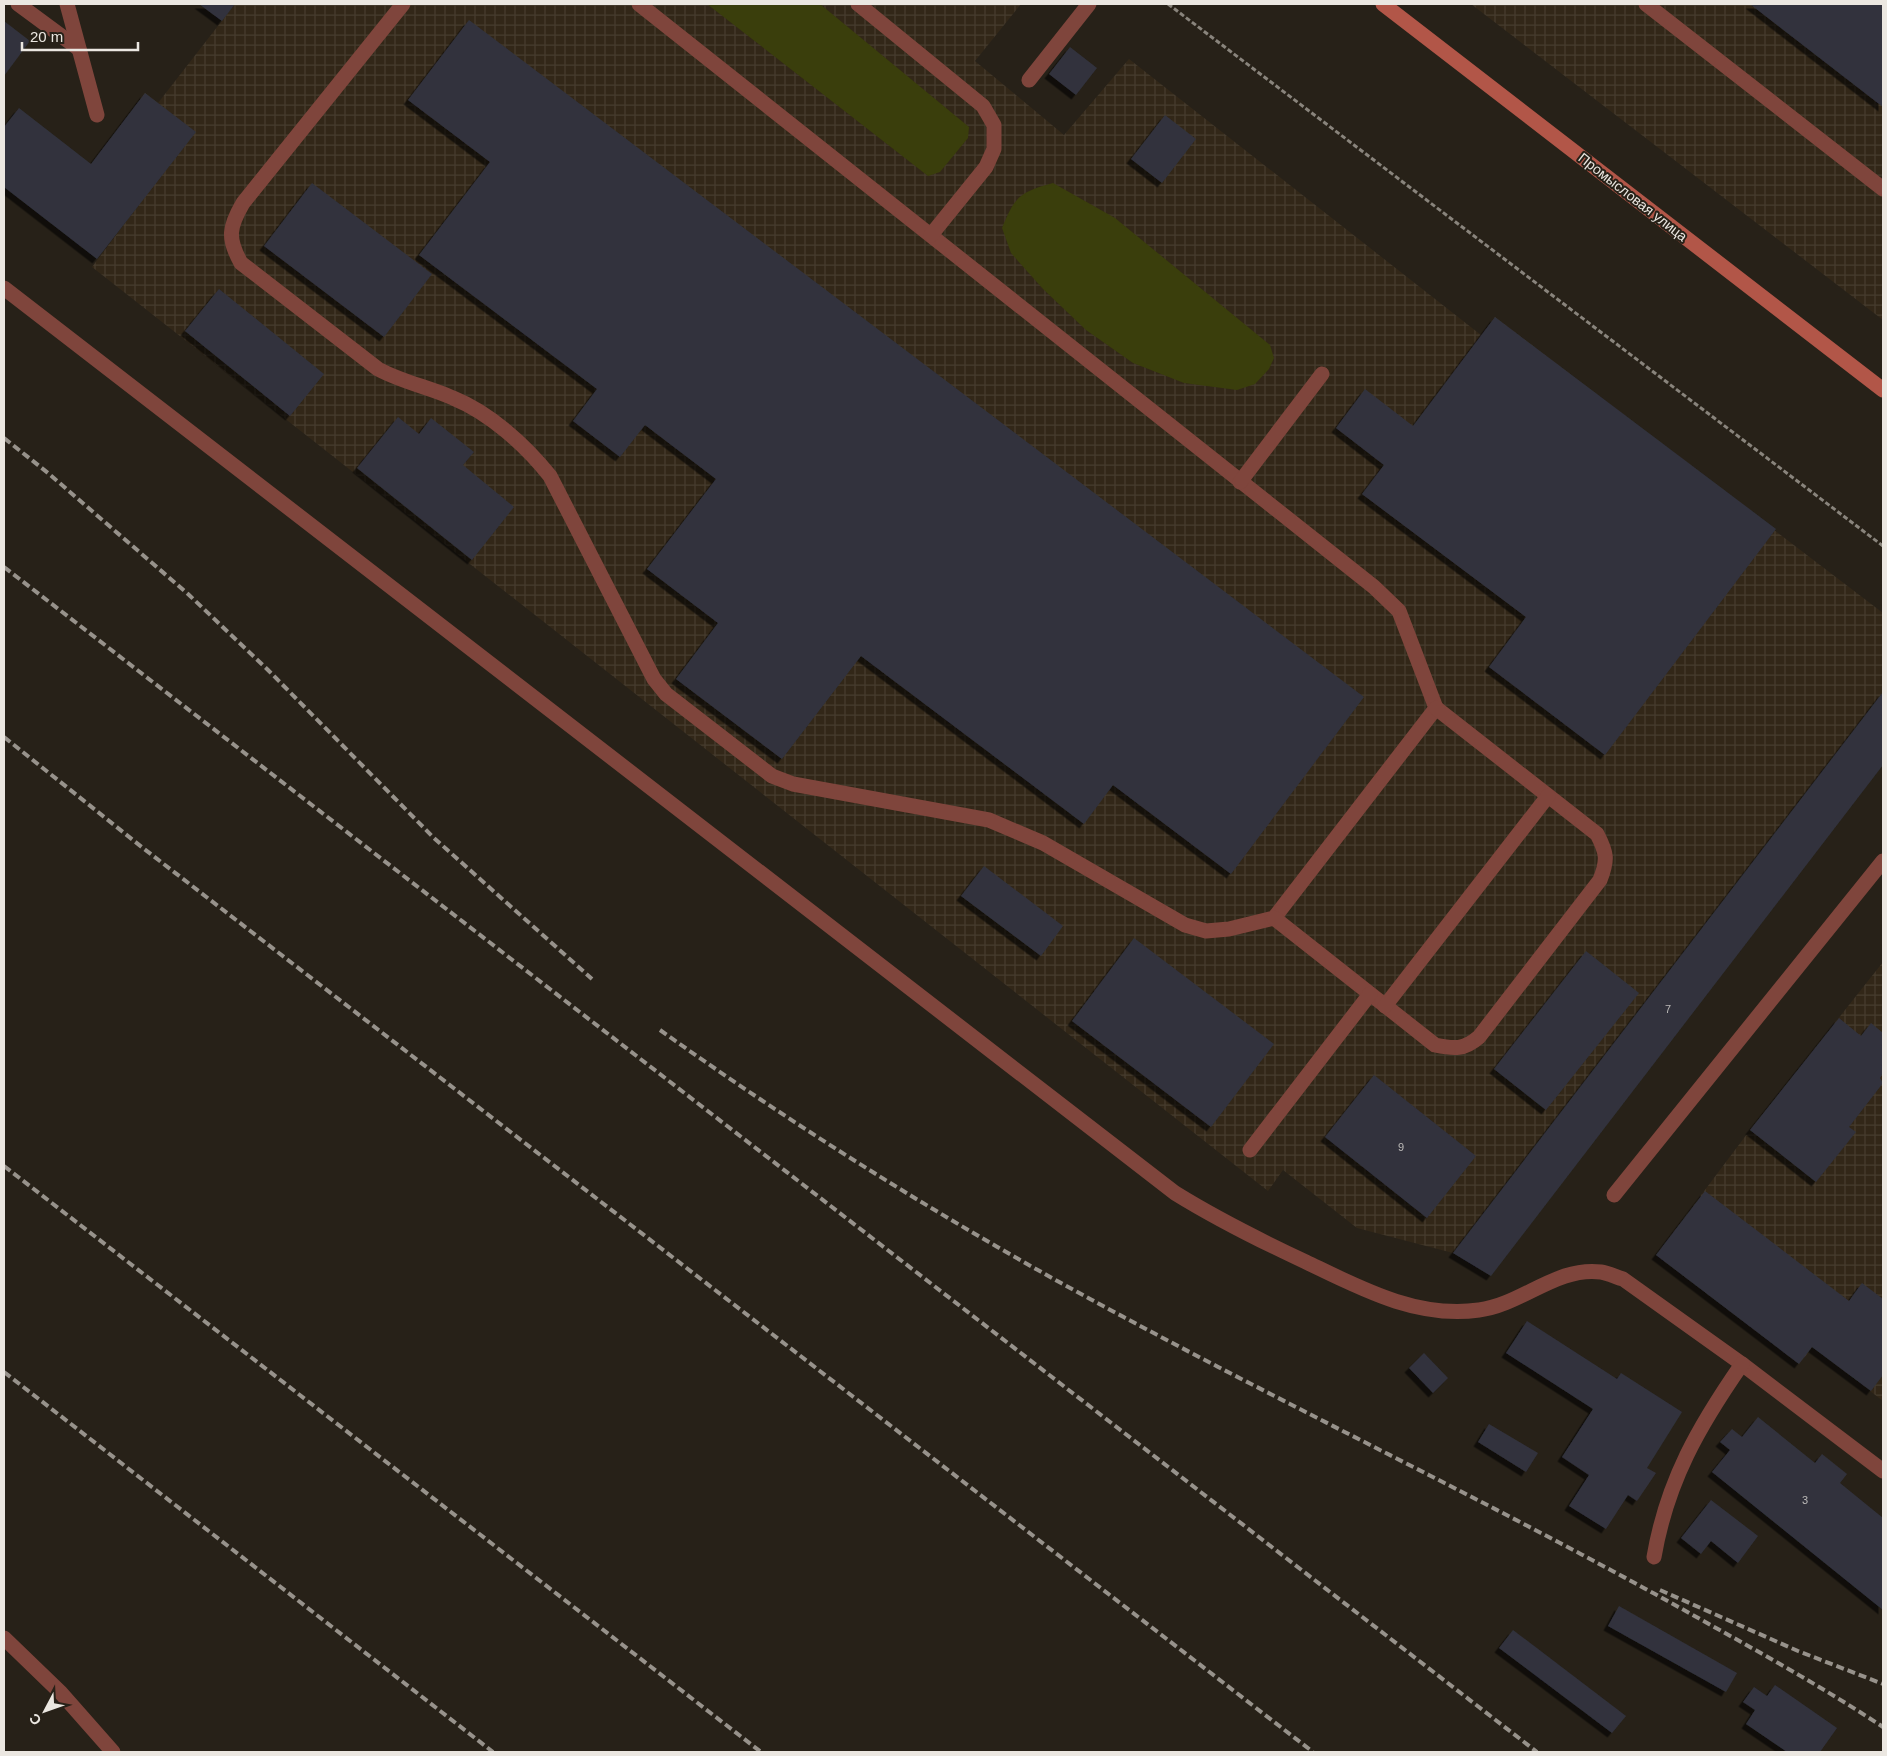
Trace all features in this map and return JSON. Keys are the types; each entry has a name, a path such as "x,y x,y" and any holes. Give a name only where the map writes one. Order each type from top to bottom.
{"main road":[{"name":"Промысловая улица","path":"1383,4 1883,390"}],"street":[{"path":"18,4 78,49"},
{"path":"67,4 97,115"},
{"path":"403,4 243,203 234,218 231,232 232,248 241,263 378,369 395,379 452,397 473,407 532,454 550,476 654,679 666,694 772,776 793,784 989,820 1043,843 1185,924 1206,931 1228,929 1274,918 1436,708"},
{"path":"639,4 1240,482 1374,586 1399,611 1436,708 1596,834 1604,849 1606,864 1600,880 1588,896 1479,1037 1468,1046 1454,1049 1435,1045 1274,918"},
{"path":"858,4 983,106 994,125 994,150 986,167 931,235"},
{"path":"1029,80 1089,4"},
{"path":"1646,4 1883,189"},
{"path":"4,288 1175,1193 1248,1235 1341,1279 1407,1305 1433,1310 1480,1310 1503,1305 1564,1276 1601,1272 1623,1279 1742,1364 1883,1470"},
{"path":"1240,482 1322,374"},
{"path":"1385,1006 1548,796"},
{"path":"1614,1195 1883,861"},
{"path":"1250,1150 1370,994"},
{"path":"1654,1556 1660,1523 1681,1466 1711,1409 1742,1364"},
{"path":"4,1638 61,1693 113,1752"}],"path":[{"path":"1168,4 1883,546"}],"shaded area":[{"path":"235,4 1021,4 975,61 1064,135 1129,59 1481,335 1495,317 1883,613 1883,692 1453,1253 1357,1228 1283,1170 1268,1191 92,267 141,202 91,164 145,93 158,103"},
{"path":"1471,4 1883,4 1883,320"},
{"path":"1883,962 1883,1401 1813,1347 1799,1364 1656,1255 1750,1130"}],"green space":[{"path":"707,4 820,4 969,127 968,138 940,172 928,176"},
{"path":"1053,183 1115,218 1270,345 1274,358 1269,369 1255,384 1237,390 1184,383 1133,363 1086,330 1043,289 1011,253 1002,228 1015,202 1020,197 1033,189"}],"building":[{"path":"199,4 235,4 222,21"},
{"path":"1750,4 1883,4 1883,107"},
{"path":"469,20 1364,697 1231,874 1113,785 1084,824 861,656 782,759 676,679 718,623 647,569 716,479 645,425 620,457 573,421 597,389 419,255 490,162 408,100"},
{"path":"4,21 30,41 4,76"},
{"path":"1070,47 1097,68 1076,95 1049,74"},
{"path":"145,93 196,132 97,259 4,187 4,127 19,108 91,164"},
{"path":"1165,115 1196,139 1162,183 1131,159"},
{"path":"312,183 432,274 384,337 264,246"},
{"path":"219,289 324,374 290,416 185,331"},
{"path":"1495,317 1776,529 1605,755 1489,667 1526,617 1362,494 1384,465 1336,428 1365,389 1413,426"},
{"path":"398,417 419,434 431,418 474,452 463,465 514,507 472,560 357,468"},
{"path":"1883,692 1883,765 1491,1276 1453,1253"},
{"path":"984,866 1063,926 1041,956 961,896"},
{"path":"1134,938 1274,1044 1211,1127 1072,1021"},
{"path":"1586,951 1639,993 1546,1110 1494,1069"},
{"path":"1839,1018 1861,1036 1871,1023 1883,1033 1883,1073 1880,1078 1883,1083 1849,1127 1856,1132 1816,1182 1750,1130"},
{"path":"1374,1075 1476,1156 1427,1218 1325,1137"},
{"path":"1705,1191 1849,1301 1862,1283 1883,1299 1883,1375 1871,1391 1812,1347 1799,1364 1656,1255"},
{"path":"1527,1321 1617,1379 1621,1373 1682,1412 1647,1468 1656,1473 1637,1501 1628,1495 1606,1529 1569,1506 1589,1475 1562,1457 1593,1409 1506,1353"},
{"path":"1424,1353 1448,1378 1433,1393 1409,1368"},
{"path":"1758,1417 1815,1463 1822,1454 1847,1474 1840,1483 1883,1518 1883,1610 1712,1472 1730,1450 1720,1442 1732,1429 1742,1437"},
{"path":"1489,1424 1538,1453 1526,1472 1478,1442"},
{"path":"1711,1500 1758,1536 1738,1563 1711,1541 1701,1554 1681,1538"},
{"path":"1619,1606 1737,1673 1726,1692 1608,1626"},
{"path":"1513,1630 1626,1716 1612,1733 1499,1648"},
{"path":"1775,1685 1837,1728 1820,1752 1787,1752 1746,1724 1755,1710 1743,1702 1754,1687 1767,1696"}],"railway":[{"path":"4,438 48,473 188,594 268,670 434,838 592,979"},
{"path":"4,567 1537,1752"},
{"path":"4,737 143,848 1313,1752"},
{"path":"660,1030 818,1138 981,1238 1165,1339 1609,1569 1784,1666 1883,1727"},
{"path":"4,1166 761,1752"},
{"path":"4,1372 493,1752"},
{"path":"1660,1590 1798,1651 1883,1684"}]}
